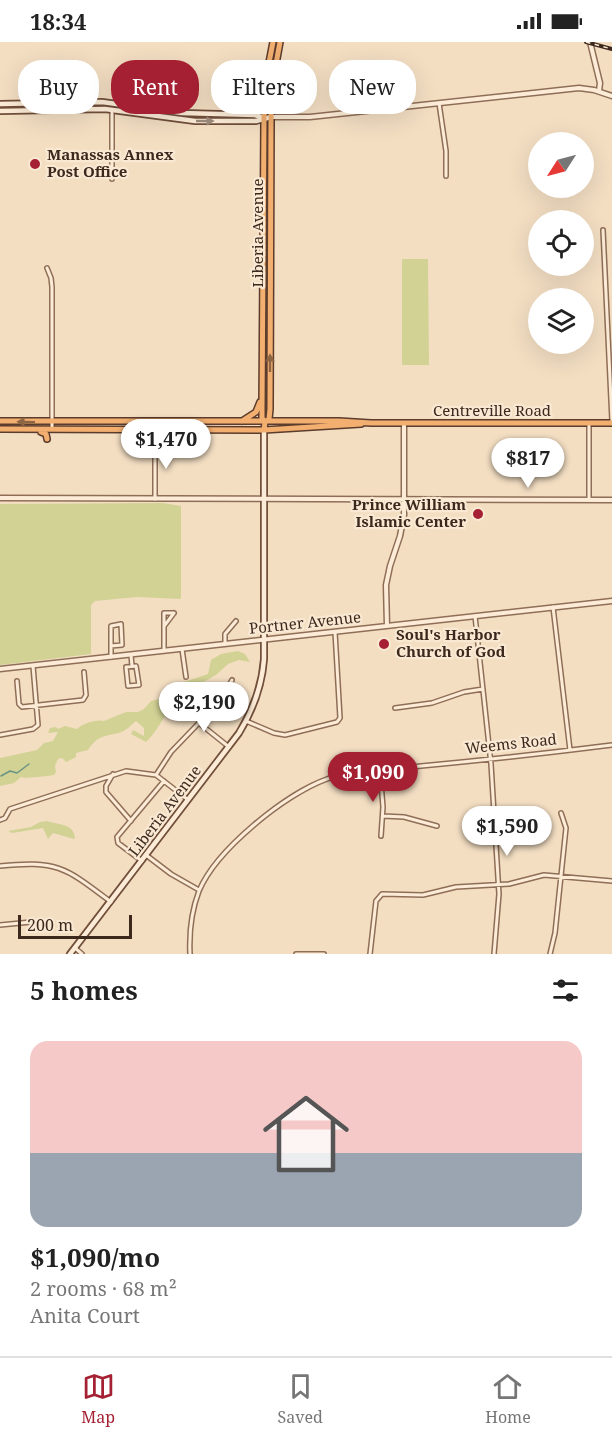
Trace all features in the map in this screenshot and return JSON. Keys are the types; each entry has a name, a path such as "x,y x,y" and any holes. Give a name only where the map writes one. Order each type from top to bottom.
{"highway":[{"name":"Liberia Avenue","path":"264,430 262,395 264,118 266,81 273,42"},
{"name":"Liberia Avenue","path":"265,422 269,419 270,409 271,117 274,75 280,42"},
{"path":"239,422 256,412 262,395"},
{"path":"270,409 275,417 287,422"},
{"name":"Centreville Road","path":"0,422 612,422"},
{"name":"Centreville Road","path":"0,429 264,430 340,427 371,423"},
{"path":"34,429 46,433 48,439"}],"main road":[{"path":"0,104 111,102"},
{"path":"0,111 111,110"},
{"path":"139,114 186,121 256,121 271,117"},
{"path":"182,114 255,115 264,118"},
{"name":"Liberia Avenue","path":"70,954 229,747 246,721 256,699 261,679 264,640 264,430"}],"street":[{"path":"590,42 600,83 599,91"},
{"path":"271,117 303,118 579,88 612,96"},
{"path":"439,103 446,151 446,176"},
{"path":"112,114 112,179"},
{"path":"603,230 612,422"},
{"path":"47,268 52,287 52,429"},
{"path":"387,626 386,585 402,530 404,423"},
{"path":"589,423 590,500"},
{"path":"136,430 150,434 155,442"},
{"path":"155,499 155,442 158,434 164,430"},
{"path":"0,498 612,500"},
{"name":"Portner Avenue","path":"0,669 612,601"},
{"path":"553,607 570,750"},
{"path":"164,627 174,612 164,613 164,627 164,651"},
{"path":"475,616 490,759 498,885 498,917 494,954"},
{"path":"225,644 225,634 236,621"},
{"path":"111,646 122,644 121,624 111,626 111,646 111,657"},
{"path":"246,721 274,733 285,735 338,722 340,718 335,632"},
{"path":"182,649 186,677"},
{"path":"131,655 132,666"},
{"path":"0,735 36,727 39,721 33,666"},
{"path":"132,666 136,666 139,685 128,686 126,667 132,666"},
{"path":"17,681 20,706 84,700 86,695 84,672"},
{"path":"156,775 171,752 221,700 232,680"},
{"path":"395,708 432,703 464,692 483,689"},
{"path":"199,723 229,747"},
{"name":"Weems Road","path":"190,954 190,923 199,890 221,858 260,818 325,779 380,770 612,745"},
{"path":"0,820 5,818 10,808 130,770 156,775 189,800"},
{"path":"380,770 383,816 381,836"},
{"path":"113,774 106,786 106,792 131,821"},
{"path":"142,861 117,841 118,835 164,781"},
{"path":"550,954 566,828 561,813"},
{"path":"383,816 404,817 437,826"},
{"path":"146,855 171,874 199,890"},
{"path":"0,866 33,863 61,868 75,875 111,902"},
{"path":"370,954 375,904 377,898 382,894 423,895 456,887 509,884 541,875 612,881"},
{"path":"0,925 31,922"},
{"path":"75,948 82,954"},
{"path":"296,954 324,954"}],"green space":[{"path":"402,259 428,259 429,365 402,365"},
{"path":"163,503 181,506 180,599 137,597 95,601 91,605 91,654 0,665 0,504"},
{"path":"238,651 245,654 250,662 239,660 228,664 216,675 198,685 188,699 179,703 177,710 171,709 146,742 131,734 133,730 144,736 144,728 136,721 123,731 98,739 88,750 76,753 76,757 66,762 62,758 58,759 54,775 21,777 14,783 0,786 0,758 37,750 44,743 53,741 58,732 48,733 50,728 58,729 65,726 77,729 86,723 104,721 126,712 138,712 151,701 160,699 164,693 175,690 184,682 208,674 211,660 221,654"},
{"path":"47,821 69,827 75,838 53,833 48,839 43,828 12,833 8,831 31,827"}],"waterway":[{"path":"1,776 10,771 17,773 29,764"}],"railway":[{"path":"586,42 612,49"}],"place":[{"name":"Manassas Annex Post Office","path":"35,164"},
{"name":"Prince William Islamic Center","path":"478,514"},
{"name":"Soul's Harbor Church of God","path":"384,644"}]}
